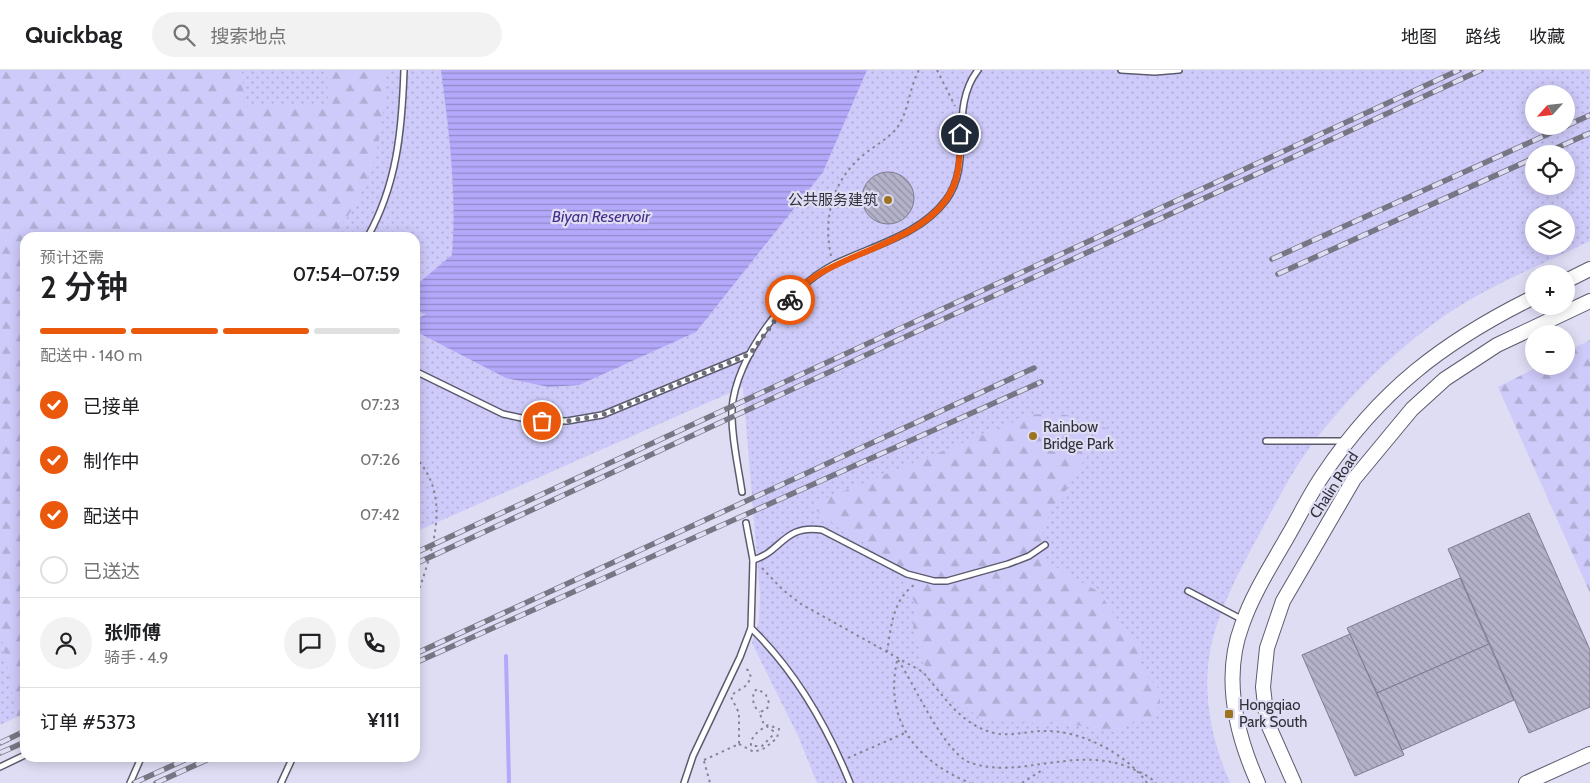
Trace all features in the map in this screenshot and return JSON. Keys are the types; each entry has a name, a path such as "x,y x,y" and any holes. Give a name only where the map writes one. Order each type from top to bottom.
{"street":[{"path":"1575,276 1590,269"},
{"name":"Chalin Road","path":"1258,783 1237,728 1233,694 1234,660 1244,620 1257,590 1317,484 1347,441 1382,401 1417,368 1474,328 1525,302"},
{"name":"Chalin Road","path":"1294,783 1267,722 1263,687 1267,648 1283,601 1354,478 1412,409 1445,380 1498,345 1590,302"},
{"path":"1526,783 1590,754"}],"lane":[{"path":"370,232 378,218 390,186 400,144 404,70"},
{"path":"742,492 732,410 738,380 750,354 770,324 807,282 833,265 904,233 941,207 954,186 960,149 961,117 967,91 978,70"},
{"path":"1121,70 1155,72 1179,70"},
{"path":"420,373 504,414 532,420 568,421 602,415 750,354"},
{"path":"1266,440 1347,441"},
{"path":"684,783 693,756 736,666 751,628 753,560 746,523"},
{"path":"753,560 763,556 789,535 799,530 811,528 822,530 907,574 923,579 947,581 1022,559 1045,545"},
{"path":"1188,591 1244,620"},
{"path":"751,628 783,661 817,716 841,761 850,783"},
{"path":"0,767 20,757"},
{"path":"130,783 139,762"},
{"path":"281,783 291,762"}],"path":[{"path":"833,265 828,245 828,224 835,192 850,168 861,156 897,128 919,70"},
{"path":"937,70 961,117"},
{"path":"420,464 431,479 438,507 436,530 420,588"},
{"path":"753,560 801,604 898,660 923,672 956,711 981,729 1001,734 1041,731 1066,734 1115,753 1136,768 1147,783"},
{"path":"887,652 898,602 908,589 923,579"},
{"path":"898,660 894,678 894,693 905,732 914,746 930,762 948,774 970,783"},
{"path":"898,660 931,718 956,752 966,761 994,772"},
{"path":"736,666 748,670 751,677 747,685 730,696 738,713 739,744"},
{"path":"739,744 750,751 758,751 765,748 780,734 776,726 768,725 765,727 751,740 751,746 762,746 770,740 773,731 765,727 760,712 754,706 754,691 758,689 766,694 770,703 767,709 760,712"},
{"path":"841,761 905,732"},
{"path":"693,756 704,760 739,744"},
{"path":"704,760 710,783"},
{"path":"1028,773 1080,762 1117,763 1150,778 1156,783"},
{"path":"1022,783 1046,768"}],"green space":[{"name":"Rainbow Bridge Park","path":"0,70 1590,70 1590,241 1575,248 1575,205 1525,205 1525,255 1560,255 1539,265 1525,265 1525,271 1489,289 1451,311 1398,352 1366,382 1335,415 1300,461 1241,569 1227,598 1216,628 1207,674 1207,690 1214,737 1230,783 817,783 799,738 752,643 759,621 760,595 743,387 420,530 420,232 20,232 20,715 0,725"},
{"path":"0,70 242,70 244,107 328,105 327,70 386,70 382,118 375,158 360,196 337,232 20,232 20,716 17,717 0,630"},
{"path":"1590,340 1590,593 1498,387 1525,373 1525,375 1575,375 1575,348"},
{"path":"1034,414 1067,415 1108,429 1083,462 1067,489 1052,507 1042,535 1044,558 1063,572 1099,592 1128,635 1139,642 1140,661 1148,677 1160,690 1160,705 1149,721 1132,723 1114,732 1070,724 1003,722 980,718 949,695 923,663 913,629 915,603 902,580 880,551 835,526 815,509 817,502"}],"water":[{"name":"Biyan Reservoir","path":"441,70 867,70 823,172 696,332 579,385 549,387 506,378 420,334 420,317 426,314 420,312 420,282 452,255 454,208"}],"building":[{"name":"公共服务建筑","path":"883,172 893,172 902,176 910,184 914,198 910,212 902,220 893,224 883,224 874,220 866,212 862,203 862,193 866,184 874,176"},
{"path":"1529,513 1590,650 1590,707 1529,733 1448,549"},
{"path":"1460,578 1489,644 1377,693 1347,628"},
{"path":"1350,634 1404,755 1355,776 1302,655"},
{"path":"1489,644 1514,700 1402,750 1377,693"}],"waterway":[{"path":"506,656 509,783"}],"railway":[{"path":"420,551 1459,70"},
{"path":"420,562 1481,70"},
{"path":"1575,122 1590,115"},
{"path":"1563,145 1590,133"},
{"path":"1272,259 1546,135"},
{"path":"1278,274 1525,162"},
{"path":"420,652 1034,368"},
{"path":"420,661 1041,382"},
{"path":"0,743 20,733"},
{"path":"0,753 20,744"},
{"path":"134,783 180,762"},
{"path":"156,783 202,762"}],"way so far":[{"path":"542,421 584,420 602,415 750,354 770,324 790,300"}],"place":[{"name":"公共服务建筑","path":"888,200"},
{"name":"Rainbow Bridge Park","path":"1033,436"},
{"name":"Hongqiao Park South","path":"1229,714"}],"route":[{"path":"790,300 807,282 833,265 904,233 941,207 954,186 958,167 960,134"}]}
